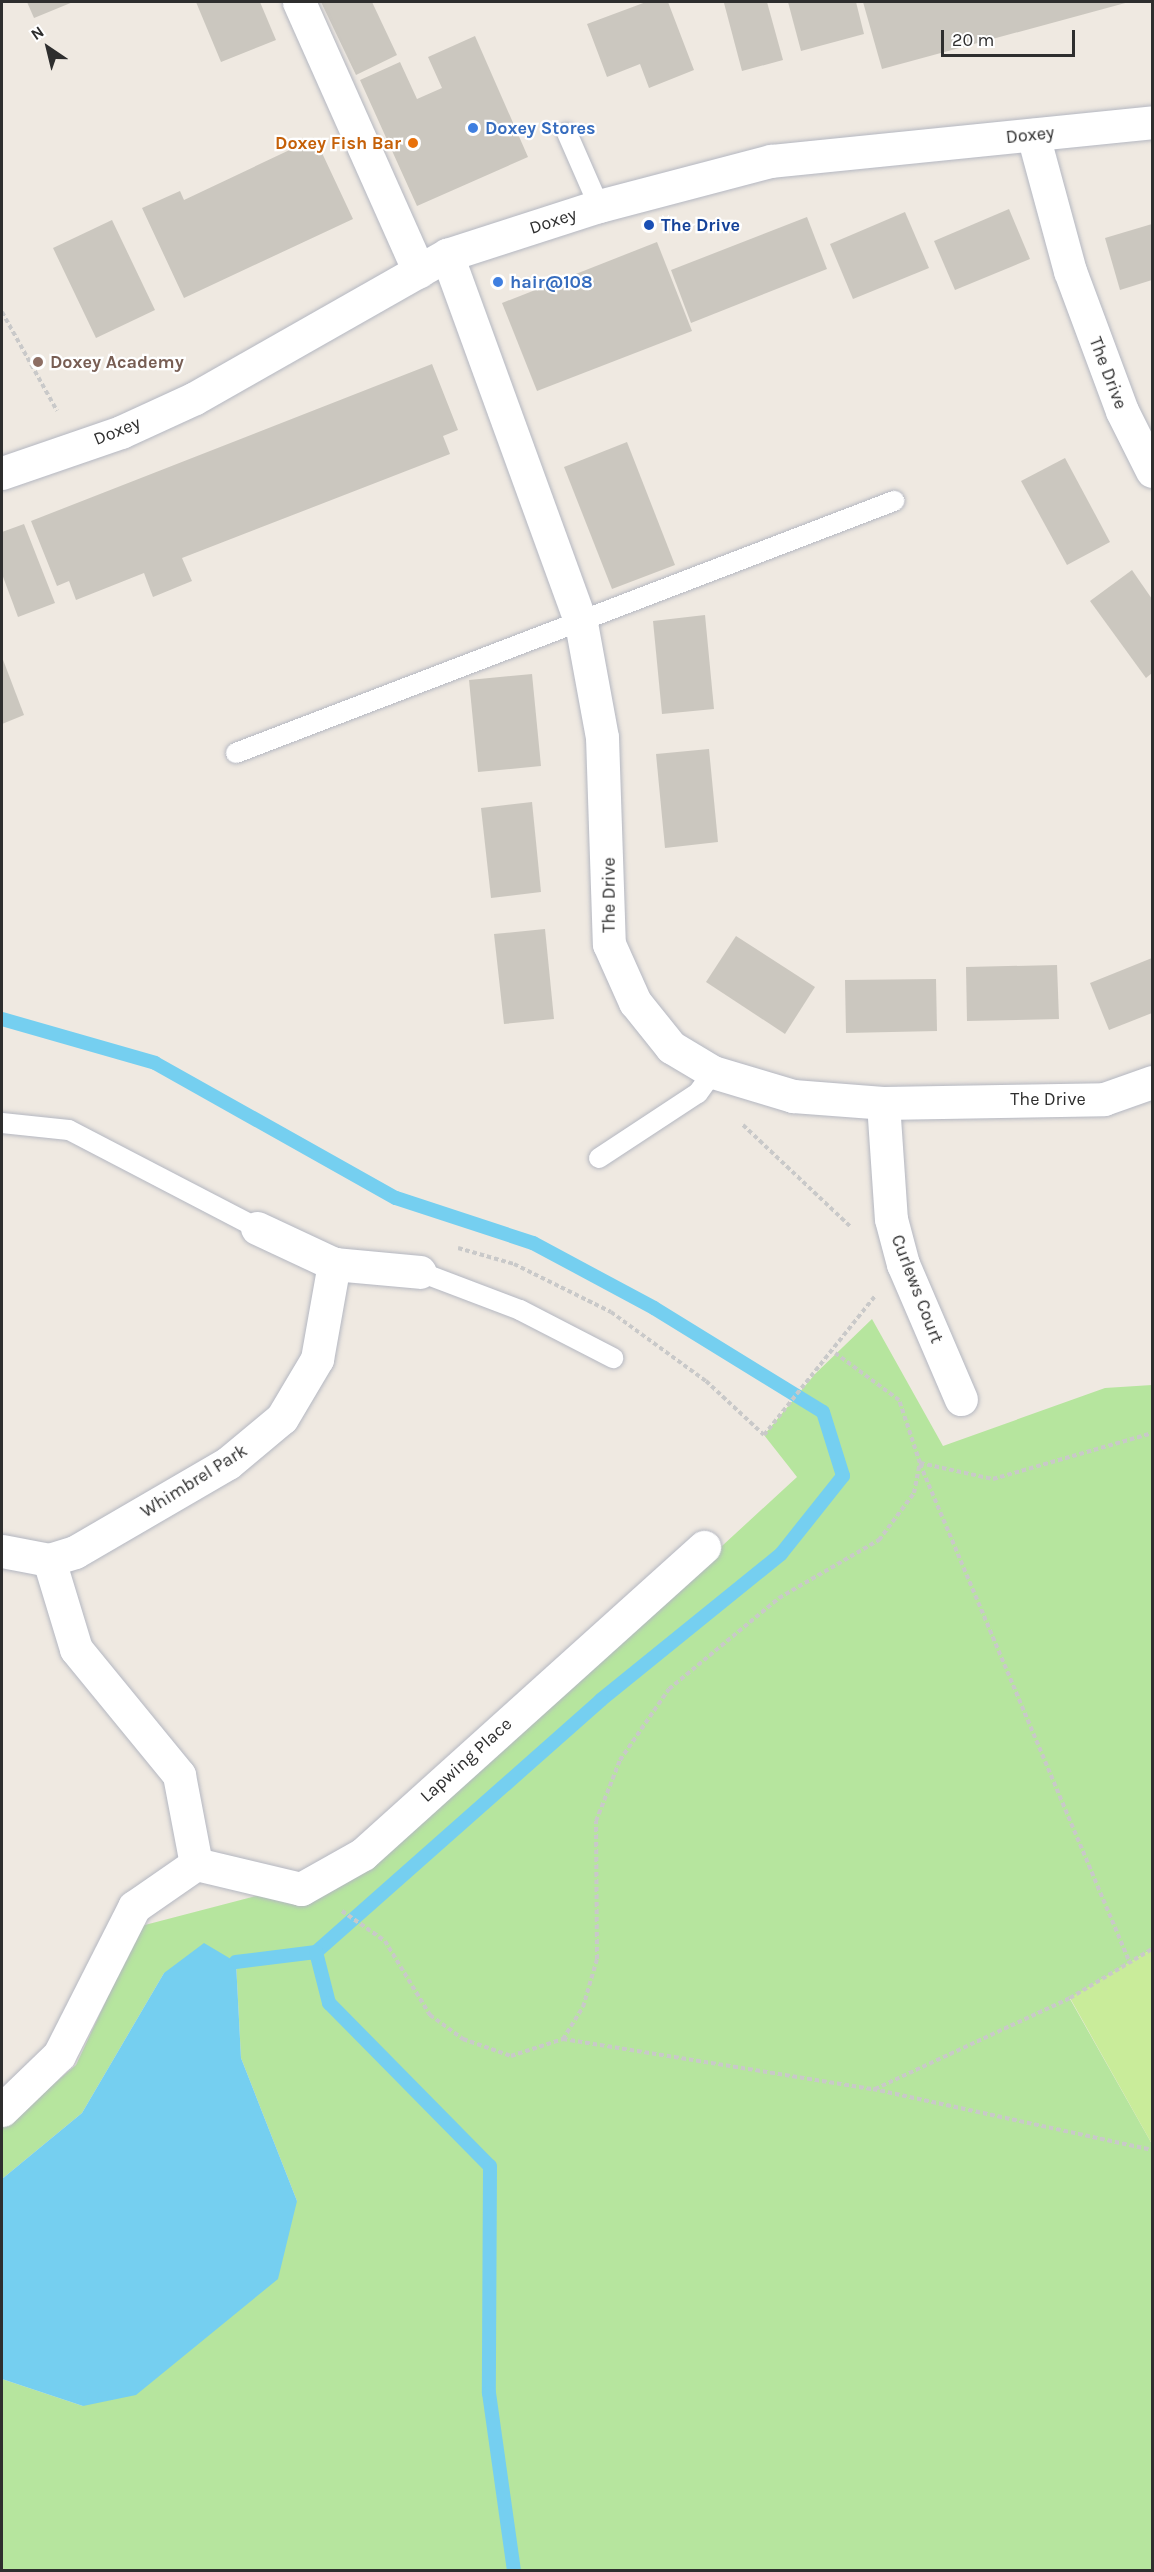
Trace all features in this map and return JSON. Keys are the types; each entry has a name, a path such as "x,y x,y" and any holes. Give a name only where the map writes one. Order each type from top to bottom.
{"street":[{"path":"299,2 419,272"},
{"name":"Doxey","path":"2,473 121,432 195,398 447,255 600,206 771,161 1152,122"},
{"name":"The Drive","path":"1033,135 1070,271 1122,411 1152,471"},
{"name":"The Drive","path":"447,255 581,623 602,737 609,944 635,1002 671,1047 705,1083 793,1096 883,1103 1104,1099 1152,1082"},
{"name":"Curlews Court","path":"883,1103 891,1219 903,1264 961,1399"},
{"path":"257,1228 334,1264 420,1272"},
{"name":"Whimbrel Park","path":"49,1560 75,1552 228,1463 282,1418 317,1359 334,1264"},
{"name":"Lapwing Place","path":"196,1864 300,1888 363,1854 704,1547"},
{"path":"2,1551 49,1560 81,1657 179,1775 196,1864 134,1907 59,2055 2,2110"}],"lane":[{"path":"567,134 600,206"},
{"path":"236,753 581,623 894,501"},
{"path":"598,1158 705,1083"},
{"path":"2,1123 69,1131 257,1228"},
{"path":"420,1272 520,1310 613,1359"}],"path":[{"path":"2,312 63,421"},
{"path":"705,1083 856,1233"},
{"path":"790,1408 815,1374 835,1353 882,1285"},
{"path":"835,1353 899,1400 920,1463 1130,1963"},
{"path":"920,1463 993,1479 1152,1433"},
{"path":"563,2039 583,2007 597,1959 596,1821 620,1760 669,1689 779,1598 879,1540 914,1493 920,1463"},
{"path":"344,1912 385,1941 430,2015 463,2039 511,2056 563,2039 873,2089 1152,2150"},
{"path":"873,2089 1070,1998 1152,1949"}],"green space":[{"path":"872,1319 943,1446 1105,1388 1152,1385 1152,1949 1070,1999 1152,2144 1152,2570 2,2570 2,2379 83,2406 297,2201 241,2058 236,1962 164,1973 82,2113 2,2179 2,2128 76,2065 141,1926 375,1865 797,1477 764,1435 815,1374"},
{"path":"1152,1949 1152,2144 1070,1998"}],"water":[{"path":"204,1943 236,1962 241,2058 297,2201 278,2279 136,2395 83,2406 2,2379 2,2179 82,2113 164,1973"}],"building":[{"path":"27,2 73,2 34,18"},
{"path":"196,2 260,2 276,40 221,62"},
{"path":"321,2 372,2 397,55 356,75"},
{"path":"646,2 668,2 694,70 649,88 640,64 607,77 587,24"},
{"path":"767,2 783,60 742,71 724,3"},
{"path":"788,2 856,2 864,34 801,51"},
{"path":"863,2 1129,2 882,69"},
{"name":"Doxey Stores","path":"475,36 528,157 417,206 360,80 400,62 417,99 442,88 428,57"},
{"path":"315,138 353,219 184,298 142,208 180,191 184,200"},
{"path":"1009,209 1030,259 955,290 934,241"},
{"path":"905,212 929,268 853,299 830,244"},
{"path":"807,217 827,269 691,323 671,270"},
{"path":"112,220 155,310 96,338 53,248"},
{"path":"1152,224 1152,280 1120,290 1105,238"},
{"path":"657,242 692,331 537,391 502,303"},
{"path":"432,364 458,430 443,436 450,454 182,558 192,581 153,597 144,573 76,600 69,581 57,586 31,521"},
{"path":"627,442 675,565 612,589 564,467"},
{"path":"1065,458 1110,542 1067,565 1021,481"},
{"path":"24,524 55,603 18,617 2,574 2,532"},
{"path":"1132,570 1152,599 1152,673 1146,678 1090,601"},
{"path":"705,615 714,709 662,714 653,621"},
{"path":"2,657 24,715 2,724"},
{"path":"532,674 541,766 478,772 469,680"},
{"path":"709,749 718,842 665,848 656,754"},
{"path":"532,802 541,892 491,898 481,808"},
{"path":"545,929 554,1019 504,1024 494,934"},
{"path":"736,936 815,987 785,1034 706,982"},
{"path":"1152,958 1152,1013 1109,1030 1090,983"},
{"path":"1057,965 1059,1019 967,1021 966,967"},
{"path":"936,979 937,1031 846,1033 845,980"}],"waterway":[{"path":"2,1019 155,1063 396,1198 533,1243 654,1308 823,1412 843,1476 781,1554 601,1700 316,1952 236,1962"},
{"path":"316,1952 329,2003 490,2166 489,2393 514,2570"}],"place":[{"name":"Doxey Stores","path":"473,128"},
{"name":"Doxey Fish Bar","path":"413,143"},
{"name":"The Drive","path":"649,225"},
{"name":"hair@108","path":"498,282"},
{"name":"Doxey Academy","path":"38,362"}]}
